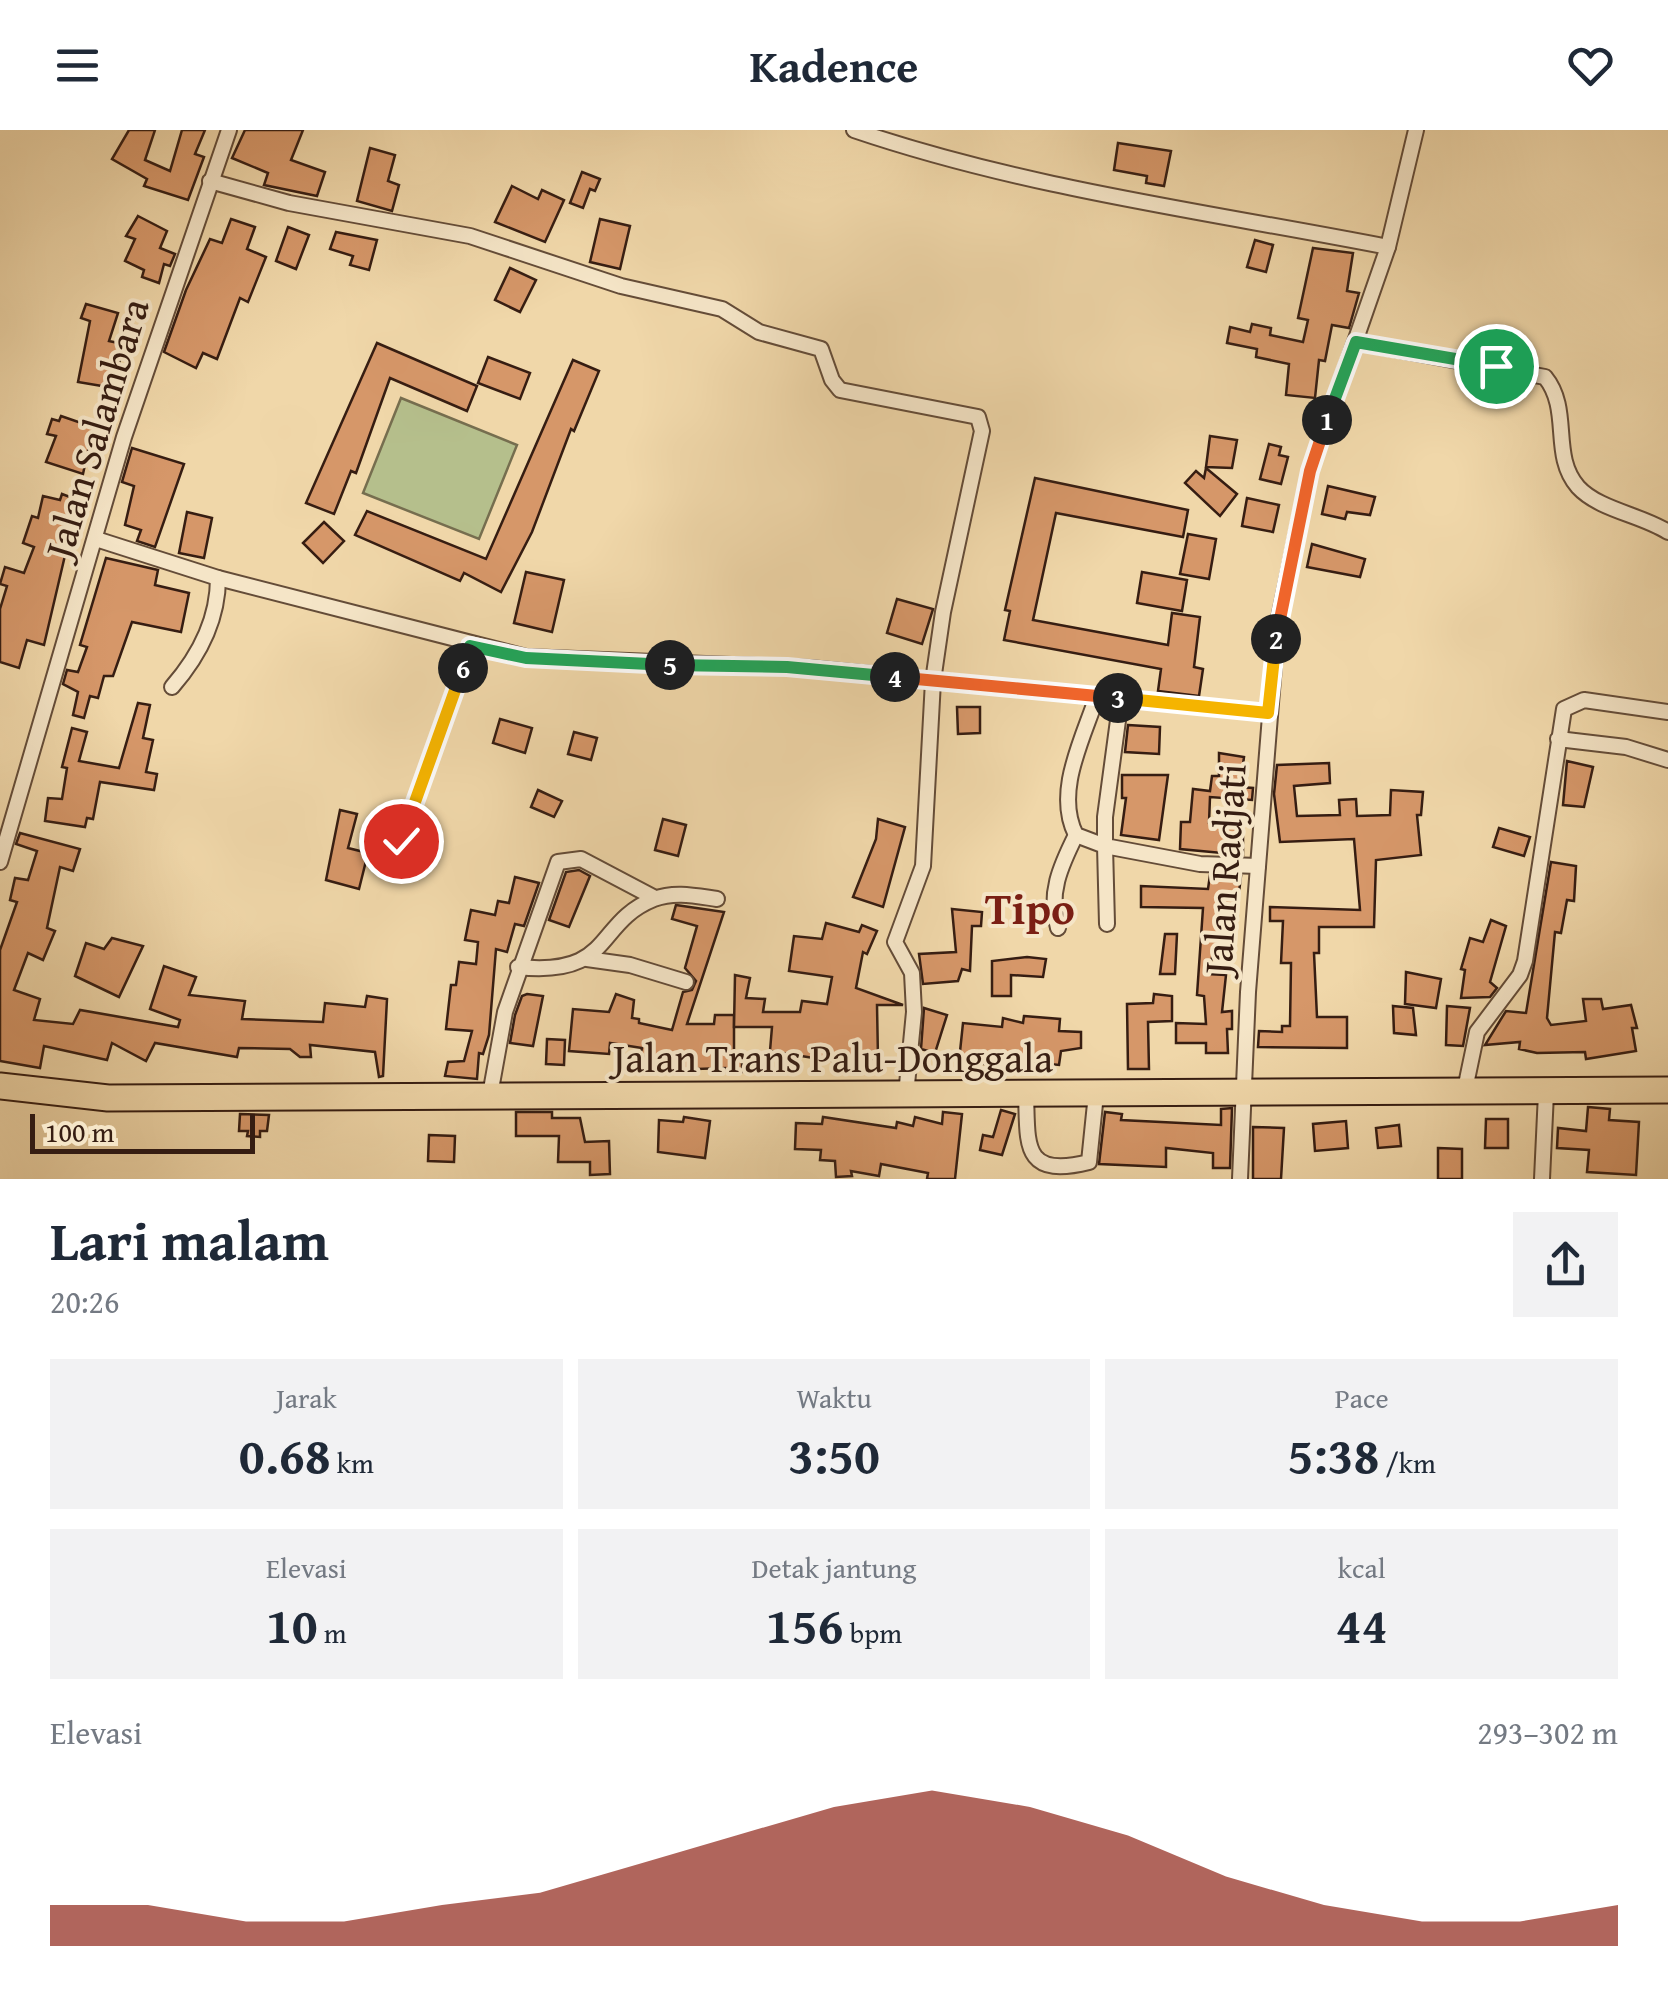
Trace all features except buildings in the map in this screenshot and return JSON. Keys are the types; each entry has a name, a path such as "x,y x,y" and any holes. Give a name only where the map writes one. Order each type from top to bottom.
{"highway":[{"name":"Jalan Trans Palu-Donggala","path":"0,1086 108,1098 1668,1090"}],"street":[{"name":"Jalan Salambara","path":"0,862 134,405 229,130"},
{"path":"854,130 983,169 1075,190 1388,247"},
{"name":"Jalan Radjati","path":"1240,1179 1242,1094 1277,628 1310,471 1388,247 1416,130"},
{"path":"210,182 290,204 441,228 621,286 722,309 759,332 821,349 840,390 978,417 982,431 943,612 933,681 923,866 895,942 912,973 914,1012 906,1095"},
{"path":"1356,342 1545,377 1559,403 1565,464 1578,487 1668,532"},
{"path":"96,539 218,578 470,646 545,659 787,667 1268,713"},
{"path":"172,687 197,657 218,602 218,578"},
{"path":"401,841 470,646"},
{"path":"1097,696 1066,796 1066,815 1076,835 1105,846 1200,864 1258,866"},
{"path":"1107,924 1104,817 1121,698"},
{"path":"1464,1094 1478,1032 1520,975 1525,961 1561,715 1575,701 1668,712"},
{"path":"1558,739 1626,747 1668,760"},
{"path":"1058,928 1052,905 1062,861 1076,835"},
{"path":"490,1095 499,1036 518,967 560,860 581,859 655,898"},
{"path":"518,967 556,967 587,958 655,898 681,894 717,899"},
{"path":"587,958 630,965 686,982"},
{"path":"1542,1179 1546,1093"},
{"path":"1026,1094 1028,1154 1036,1163 1052,1168 1089,1162 1096,1094"}],"green space":[{"path":"401,398 517,445 479,539 363,493"}],"district":[{"name":"Tipo","path":"1030,907"}],"route":[{"path":"401,841 470,646 526,658 810,668 1268,713 1277,628 1310,471 1356,342 1496,366"}]}
